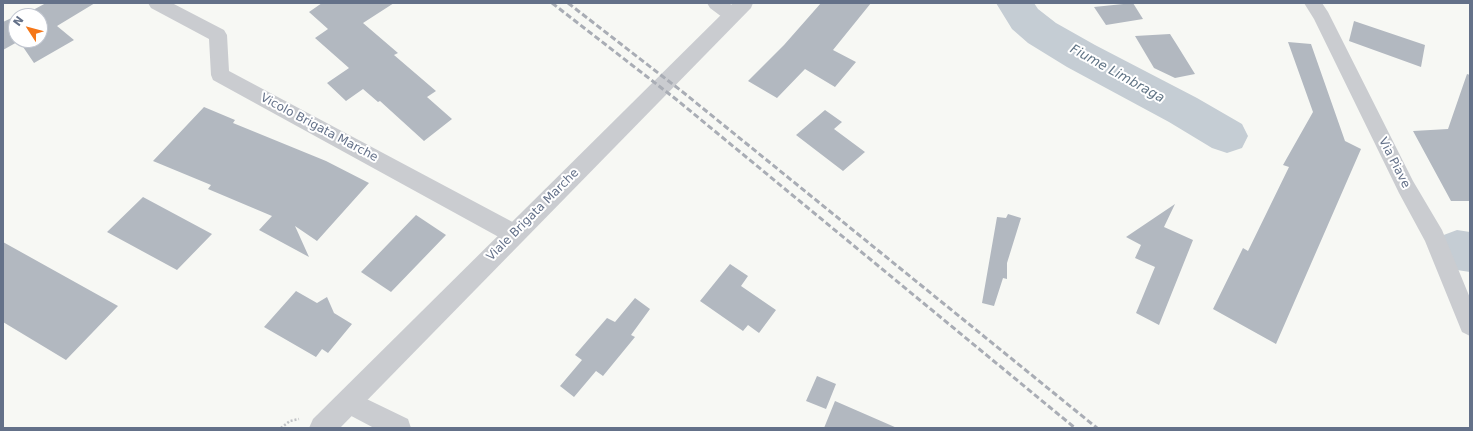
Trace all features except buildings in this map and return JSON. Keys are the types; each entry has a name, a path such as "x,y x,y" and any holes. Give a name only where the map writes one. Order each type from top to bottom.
{"street":[{"name":"Vicolo Brigata Marche","path":"157,3 218,35 220,75 514,234"},
{"name":"Via Piave","path":"1313,3 1322,16 1348,72 1406,187 1427,225 1470,325"},
{"name":"Viale Brigata Marche","path":"322,428 514,234 730,7"},
{"path":"348,402 399,428"}],"path":[{"path":"280,428 290,421 302,418"}],"waterway":[{"name":"Fiume Limbraga","path":"1015,3 1025,19 1042,33 1081,56 1183,110 1227,136"},
{"name":"Fiume Limbraga","path":"1457,250 1470,252"}],"railway":[{"path":"552,3 677,100 1075,428"},
{"path":"568,3 684,93 1097,428"}]}
